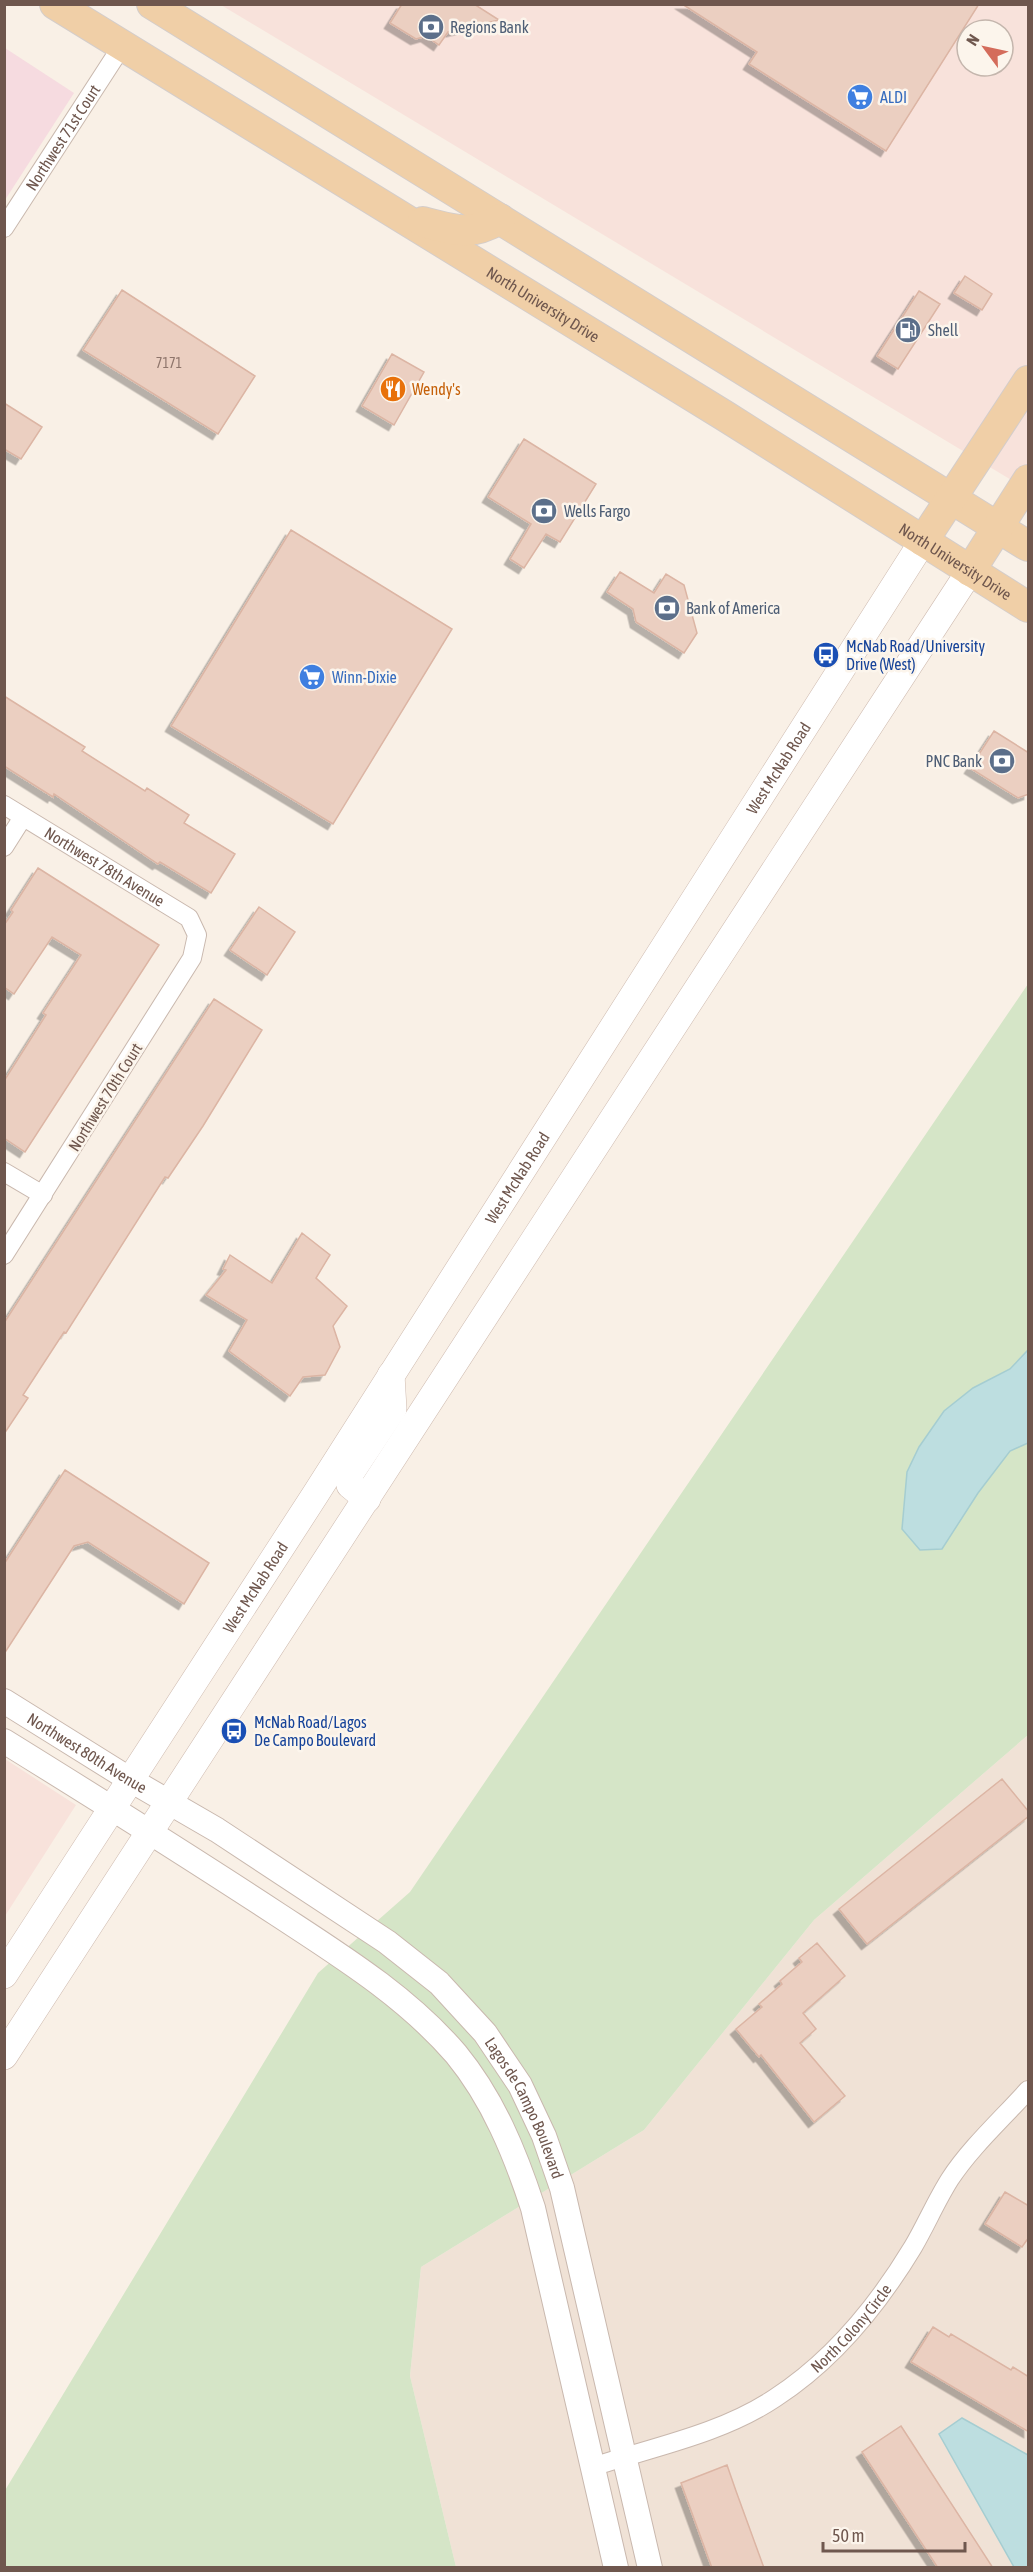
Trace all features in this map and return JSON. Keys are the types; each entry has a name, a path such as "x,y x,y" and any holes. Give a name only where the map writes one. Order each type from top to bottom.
{"main road":[{"name":"North University Drive","path":"55,4 725,416 1029,607"},
{"path":"152,4 1029,546"},
{"path":"399,216 470,231 483,229 500,219"},
{"name":"West McNab Road","path":"4,1975 391,1375 923,541 1029,381"},
{"path":"4,2056 367,1499 579,1167 1029,480"},
{"path":"367,1499 350,1485 349,1475 393,1409 391,1375"}],"street":[{"name":"Northwest 71st Court","path":"4,228 122,46"},
{"name":"Northwest 78th Avenue","path":"4,805 189,918 197,935"},
{"path":"4,847 23,817"},
{"name":"Northwest 70th Court","path":"4,1255 192,957 197,935"},
{"path":"4,1172 43,1195"},
{"name":"Northwest 80th Avenue","path":"4,1701 170,1802"},
{"name":"Northwest 80th Avenue","path":"4,1741 150,1831"},
{"name":"Lagos de Campo Boulevard","path":"170,1802 217,1830 387,1942 439,1983 485,2033 520,2085 544,2136 562,2188 592,2308 650,2568"},
{"name":"Lagos de Campo Boulevard","path":"150,1831 367,1974 415,2012 456,2055 492,2106 515,2157 533,2208 616,2568"},
{"name":"North Colony Circle","path":"592,2467 718,2428 774,2399 823,2361 868,2312 904,2261 950,2179 971,2152 1029,2090"},
{"path":"558,2317 592,2308"}],"shaded area":[{"path":"221,5 1028,5 1028,490"},
{"path":"5,48 74,93 5,200"},
{"path":"1028,1735 1028,2567 456,2567 410,2376 421,2267 644,2130 814,1920"},
{"path":"5,1759 76,1805 5,1916"}],"green space":[{"path":"1028,984 1028,1735 814,1920 644,2130 421,2267 410,2376 456,2567 5,2567 4,2492 318,1973 410,1892"}],"water":[{"path":"1028,1350 1028,1443 1010,1451 978,1493 942,1549 920,1550 902,1529 907,1472 919,1447 944,1411 973,1388 1010,1369"},
{"path":"962,2418 1028,2455 1028,2567 1014,2567 939,2434"}],"building":[{"name":"Regions Bank","path":"402,4 474,4 499,20 448,32 439,45 426,36 416,39 390,23"},
{"path":"682,4 979,4 970,18 955,18 955,42 886,151 749,64 757,52"},
{"path":"965,276 992,294 982,310 954,293"},
{"path":"122,290 255,376 218,434 83,350"},
{"name":"Shell","path":"919,291 940,304 898,369 877,356"},
{"name":"Wendy's","path":"392,354 424,372 394,425 362,406"},
{"path":"4,403 42,427 21,459 4,449"},
{"name":"Wells Fargo","path":"524,439 596,484 560,542 546,534 524,568 510,559 531,524 488,497"},
{"name":"Winn-Dixie","path":"291,530 452,629 333,824 171,726"},
{"name":"Bank of America","path":"620,572 654,593 666,574 684,585 697,633 684,653 636,622 633,609 607,592"},
{"path":"4,696 85,747 82,751 145,791 147,788 189,815 184,823 235,854 211,893 160,862 158,864 54,794 53,797 4,766"},
{"name":"PNC Bank","path":"994,731 1029,753 1029,794 1018,798 970,768"},
{"path":"38,868 159,945 25,1152 4,1138 4,1081 46,1015 43,1013 81,955 52,937 14,994 4,987 4,925"},
{"path":"259,907 295,932 267,975 230,950"},
{"path":"214,999 262,1030 203,1126 168,1178 165,1177 66,1333 64,1332 23,1395 28,1398 4,1434 4,1323"},
{"path":"302,1233 330,1255 316,1278 347,1306 333,1326 340,1347 325,1375 303,1377 290,1396 229,1351 247,1320 206,1295 226,1270 223,1269 230,1255 272,1283"},
{"path":"65,1470 209,1563 184,1604 88,1542 74,1546 4,1654 4,1564"},
{"path":"1002,1779 1029,1812 1029,1816 867,1944 839,1909"},
{"path":"817,1943 845,1976 803,2013 816,2029 800,2043 845,2096 814,2122 761,2055 759,2057 736,2029 762,2007 759,2004 782,1984 780,1981 802,1962 799,1958"},
{"path":"1005,2192 1029,2206 1029,2237 1022,2247 985,2224"},
{"path":"933,2327 949,2337 951,2334 1011,2370 1013,2367 1029,2377 1029,2432 911,2362"},
{"path":"901,2426 993,2568 938,2568 862,2452"},
{"path":"727,2465 764,2568 712,2568 681,2483"}],"place":[{"name":"Regions Bank","path":"431,27"},
{"name":"ALDI","path":"860,97"},
{"name":"Shell","path":"908,330"},
{"name":"Wendy's","path":"393,389"},
{"name":"Wells Fargo","path":"544,511"},
{"name":"Bank of America","path":"667,608"},
{"name":"McNab Road/University Drive (West)","path":"826,655"},
{"name":"Winn-Dixie","path":"312,677"},
{"name":"PNC Bank","path":"1002,761"},
{"name":"McNab Road/Lagos De Campo Boulevard","path":"234,1731"}]}
